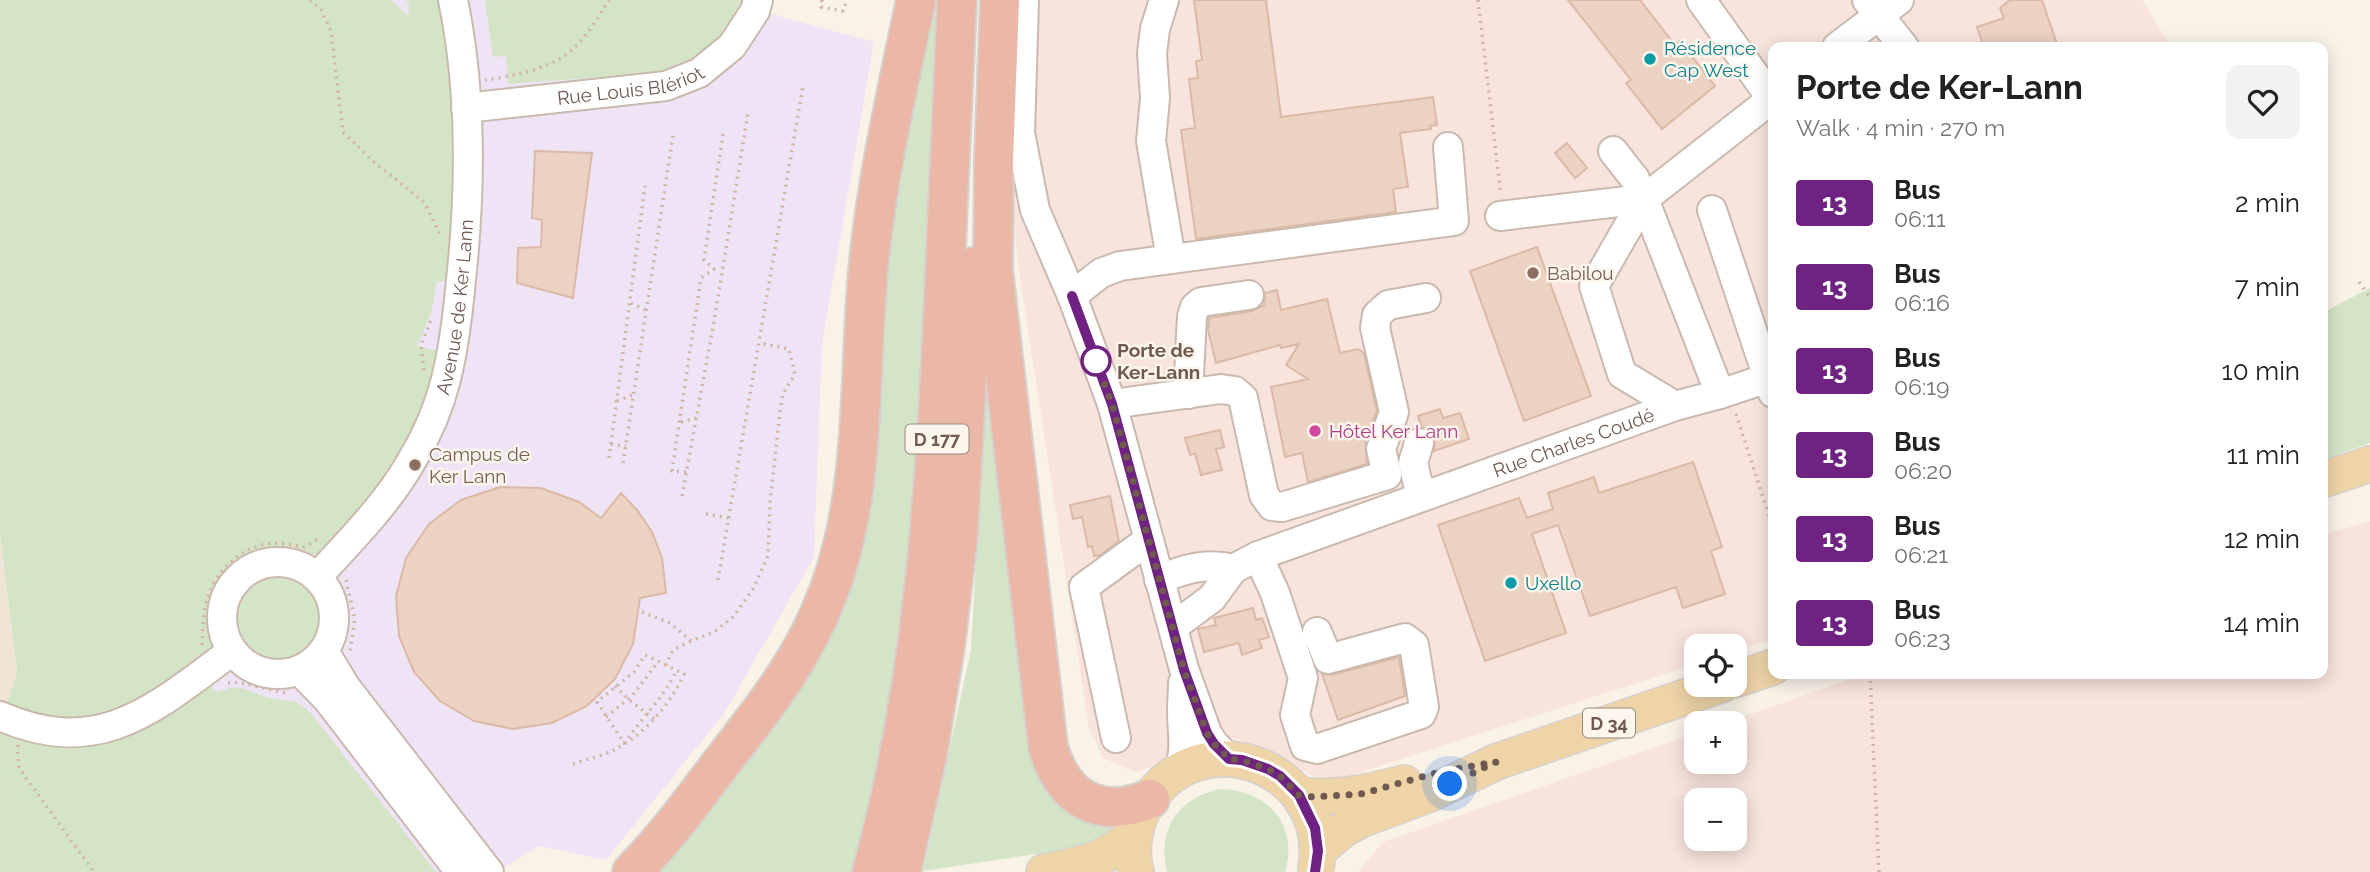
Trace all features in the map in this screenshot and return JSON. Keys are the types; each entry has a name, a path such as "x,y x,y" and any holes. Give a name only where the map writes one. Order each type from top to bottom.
{"highway":[{"path":"632,872 703,787 780,687 803,650 830,590 854,489 869,261 877,193 916,0"},
{"name":"D 177","path":"872,872 899,754 917,645 930,536 939,411 957,0"},
{"name":"D 177","path":"901,872 927,756 945,646 958,537 966,429 985,0"},
{"path":"1000,0 993,270 1048,747 1054,766 1066,786 1080,797 1097,805 1112,807 1139,803 1142,815"}],"main road":[{"path":"2328,478 2370,464"},
{"path":"1747,676 1768,669"},
{"name":"D 34","path":"1317,862 1342,830 1362,819 1427,795 1496,762 1685,697"},
{"path":"1044,872 1109,855 1125,843 1162,784 1178,772 1202,762 1229,759 1242,760 1268,769 1280,776 1299,795 1315,828 1317,862"},
{"name":"D 34","path":"1299,795 1330,797 1361,794 1443,771 1496,762"},
{"path":"1136,872 1133,849 1142,815"}],"street":[{"name":"Avenue de Ker Lann","path":"317,577 382,503 410,464 431,422 446,379 458,307 470,173 465,86 453,0"},
{"name":"Rue Louis Blériot","path":"466,108 666,86 699,73 733,46 755,11 758,0"},
{"path":"1024,0 1020,133 1035,210 1072,296 1112,404 1184,670 1207,733 1229,759"},
{"path":"1164,0 1155,29 1152,53 1155,98 1150,141 1171,259"},
{"path":"1701,0 1768,92"},
{"path":"1842,42 1881,5 1901,42"},
{"path":"1675,406 1622,374 1594,286 1644,199 1768,101"},
{"path":"1072,296 1101,273 1120,266 1454,221 1448,147"},
{"path":"1613,151 1635,179 1728,403"},
{"path":"1501,206 1644,199"},
{"path":"1712,210 1768,379"},
{"path":"1188,394 1192,316 1195,307 1201,302 1249,295"},
{"path":"1112,404 1221,389 1235,391 1243,398 1264,495 1272,506 1282,506 1387,475 1381,449 1394,412 1375,328 1377,315 1388,305 1426,298"},
{"name":"Rue Charles Coudé","path":"1173,627 1212,598 1233,569 1258,555 1675,406 1728,403 1768,386"},
{"path":"1419,443 1413,463 1421,497"},
{"path":"1116,738 1084,587 1147,541"},
{"path":"1258,555 1275,593 1303,678 1294,715 1305,746 1317,748 1421,714 1424,707 1414,645 1405,638 1328,659 1317,632"},
{"path":"337,653 317,659 299,670 278,674 257,671 239,659 226,640 221,615 228,590 236,580 257,565 282,561 307,569 317,577 334,607 333,630 345,686 489,872"},
{"path":"1159,580 1195,567 1218,565 1233,569"},
{"path":"12,721 64,732 115,726 137,717 232,651"},
{"path":"299,670 328,700 460,872"},
{"path":"1178,772 1182,762 1184,735 1184,670"}],"path":[{"path":"310,0 321,10 331,31 343,132 374,162 424,202 449,253 464,255"},
{"path":"485,80 509,77 541,66 571,50 592,27 609,0"},
{"path":"822,0 821,6 843,11 847,0"},
{"path":"1478,0 1501,206"},
{"path":"719,580 803,86"},
{"path":"682,496 748,113"},
{"path":"722,271 714,269 704,260 723,134"},
{"path":"624,463 673,135"},
{"path":"609,458 645,186"},
{"path":"686,472 672,471 701,278 714,269"},
{"path":"2359,282 2370,297"},
{"path":"630,302 648,311"},
{"path":"666,665 673,650 714,632 733,617 753,589 768,556 770,503 780,412 783,394 794,374 789,349 759,343"},
{"path":"617,401 635,394"},
{"path":"1728,403 1768,514"},
{"path":"680,423 696,418"},
{"path":"611,444 626,446"},
{"path":"706,514 729,518"},
{"path":"337,653 355,620 346,584 347,576"},
{"path":"642,612 670,623 691,641"},
{"path":"573,764 615,750 624,743 654,719 676,693 684,674 645,655 634,672 597,702 624,743"},
{"path":"606,717 628,699 659,662"},
{"path":"624,743 662,695 677,671"},
{"path":"1870,679 1880,872"},
{"path":"615,686 654,719"},
{"path":"12,721 19,768 94,872"}],"shaded area":[{"name":"Campus de Ker Lann","path":"0,0 746,0 745,7 874,42 822,344 814,557 725,712 606,860 540,846 496,872 399,872 176,746 0,372"},
{"path":"1014,0 2142,0 2168,42 1768,42 1768,641 1747,648 1747,634 1684,634 1684,668 1324,784 1281,756 1235,738 1136,772 1103,758 1089,728 1018,265 1008,159"},
{"path":"2370,521 2370,872 1358,872 1383,842 1684,737 1684,774 1747,774 1747,715 1851,679 2328,679 2328,533"},
{"path":"0,535 17,673 0,727"}],"green space":[{"path":"0,0 391,0 408,16 409,5 406,0 444,0 457,91 453,280 437,282 431,313 417,346 442,352 435,383 395,472 323,553 265,556 236,572 226,584 216,604 210,655 198,664 187,665 217,692 233,687 245,689 266,697 296,702 310,712 436,872 0,872 0,727 17,672 0,535"},
{"path":"485,0 745,0 735,20 703,53 672,69 646,74 508,84 506,56 493,57"},
{"path":"928,0 941,0 916,494 882,751 852,872 658,872 792,701 830,633 877,308"},
{"path":"2370,288 2370,443 2328,458 2328,310"},
{"path":"990,312 1038,740 1134,815 1096,845 923,871 971,650"},
{"path":"278,578 294,581 307,590 316,603 319,619 316,635 307,648 294,657 278,660 262,657 249,648 240,635 237,619 240,603 249,590 262,581"},
{"path":"1220,789 1252,796 1275,813 1283,825 1287,839 1285,872 1167,872 1165,842 1174,818 1192,800"}],"building":[{"path":"1194,0 1266,0 1281,117 1433,97 1437,125 1430,126 1431,129 1400,133 1408,187 1393,189 1396,212 1196,239 1181,130 1195,128 1189,79 1198,78 1196,61 1202,60"},
{"name":"Résidence Cap West","path":"1568,0 1640,0 1675,45 1680,41 1715,86 1662,129 1626,83 1631,80"},
{"path":"2010,0 2042,0 2056,42 1982,42 1977,27 2004,18 2000,8"},
{"path":"1567,143 1587,168 1575,178 1555,153"},
{"path":"535,151 592,153 573,298 517,283 518,248 541,247 542,220 532,218"},
{"path":"1537,247 1591,396 1524,421 1470,271"},
{"path":"1277,290 1281,310 1327,299 1340,353 1358,349 1364,353 1377,411 1365,438 1367,464 1308,482 1302,453 1285,457 1271,387 1308,379 1286,365 1299,344 1281,348 1280,345 1216,363 1208,330 1209,318 1252,311 1264,305 1265,293"},
{"path":"1440,409 1443,418 1460,413 1469,439 1434,451 1435,439 1431,431 1422,427 1418,416"},
{"path":"1220,430 1224,447 1216,449 1222,470 1201,475 1195,453 1190,455 1185,438"},
{"path":"1693,462 1722,547 1711,551 1725,594 1683,608 1676,587 1590,616 1558,525 1532,534 1566,633 1485,661 1438,525 1519,498 1527,518 1553,509 1548,493 1594,477 1599,493"},
{"path":"500,487 541,488 579,502 601,518 621,493 652,532 662,558 666,593 640,598 633,644 615,679 587,706 552,723 513,729 474,721 440,701 414,672 399,636 396,596 406,558 429,524 461,500"},
{"path":"1110,496 1119,541 1100,555 1094,556 1092,546 1088,547 1082,517 1073,519 1070,505"},
{"path":"1253,608 1256,620 1262,618 1269,637 1259,640 1262,648 1242,655 1239,643 1204,652 1198,629 1216,625 1214,618"},
{"path":"1399,657 1405,696 1338,720 1322,674 1332,675"}],"bus line":[{"name":"13","path":"1072,296 1112,404 1184,670 1207,733 1229,759 1242,760 1268,769 1280,776 1299,795 1315,828 1318,851 1315,872"}],"place":[{"name":"Résidence Cap West","path":"1650,59"},
{"name":"Babilou","path":"1533,273"},
{"name":"Porte de Ker-Lann","path":"1096,361"},
{"name":"Hôtel Ker Lann","path":"1315,431"},
{"name":"Campus de Ker Lann","path":"415,465"},
{"name":"Uxello","path":"1511,583"}],"route":[{"path":"1096,361 1112,404 1184,670 1207,733 1214,744 1229,759 1242,760 1268,769 1280,776 1299,795 1309,797 1361,794 1443,771 1496,762 1450,784"}]}
